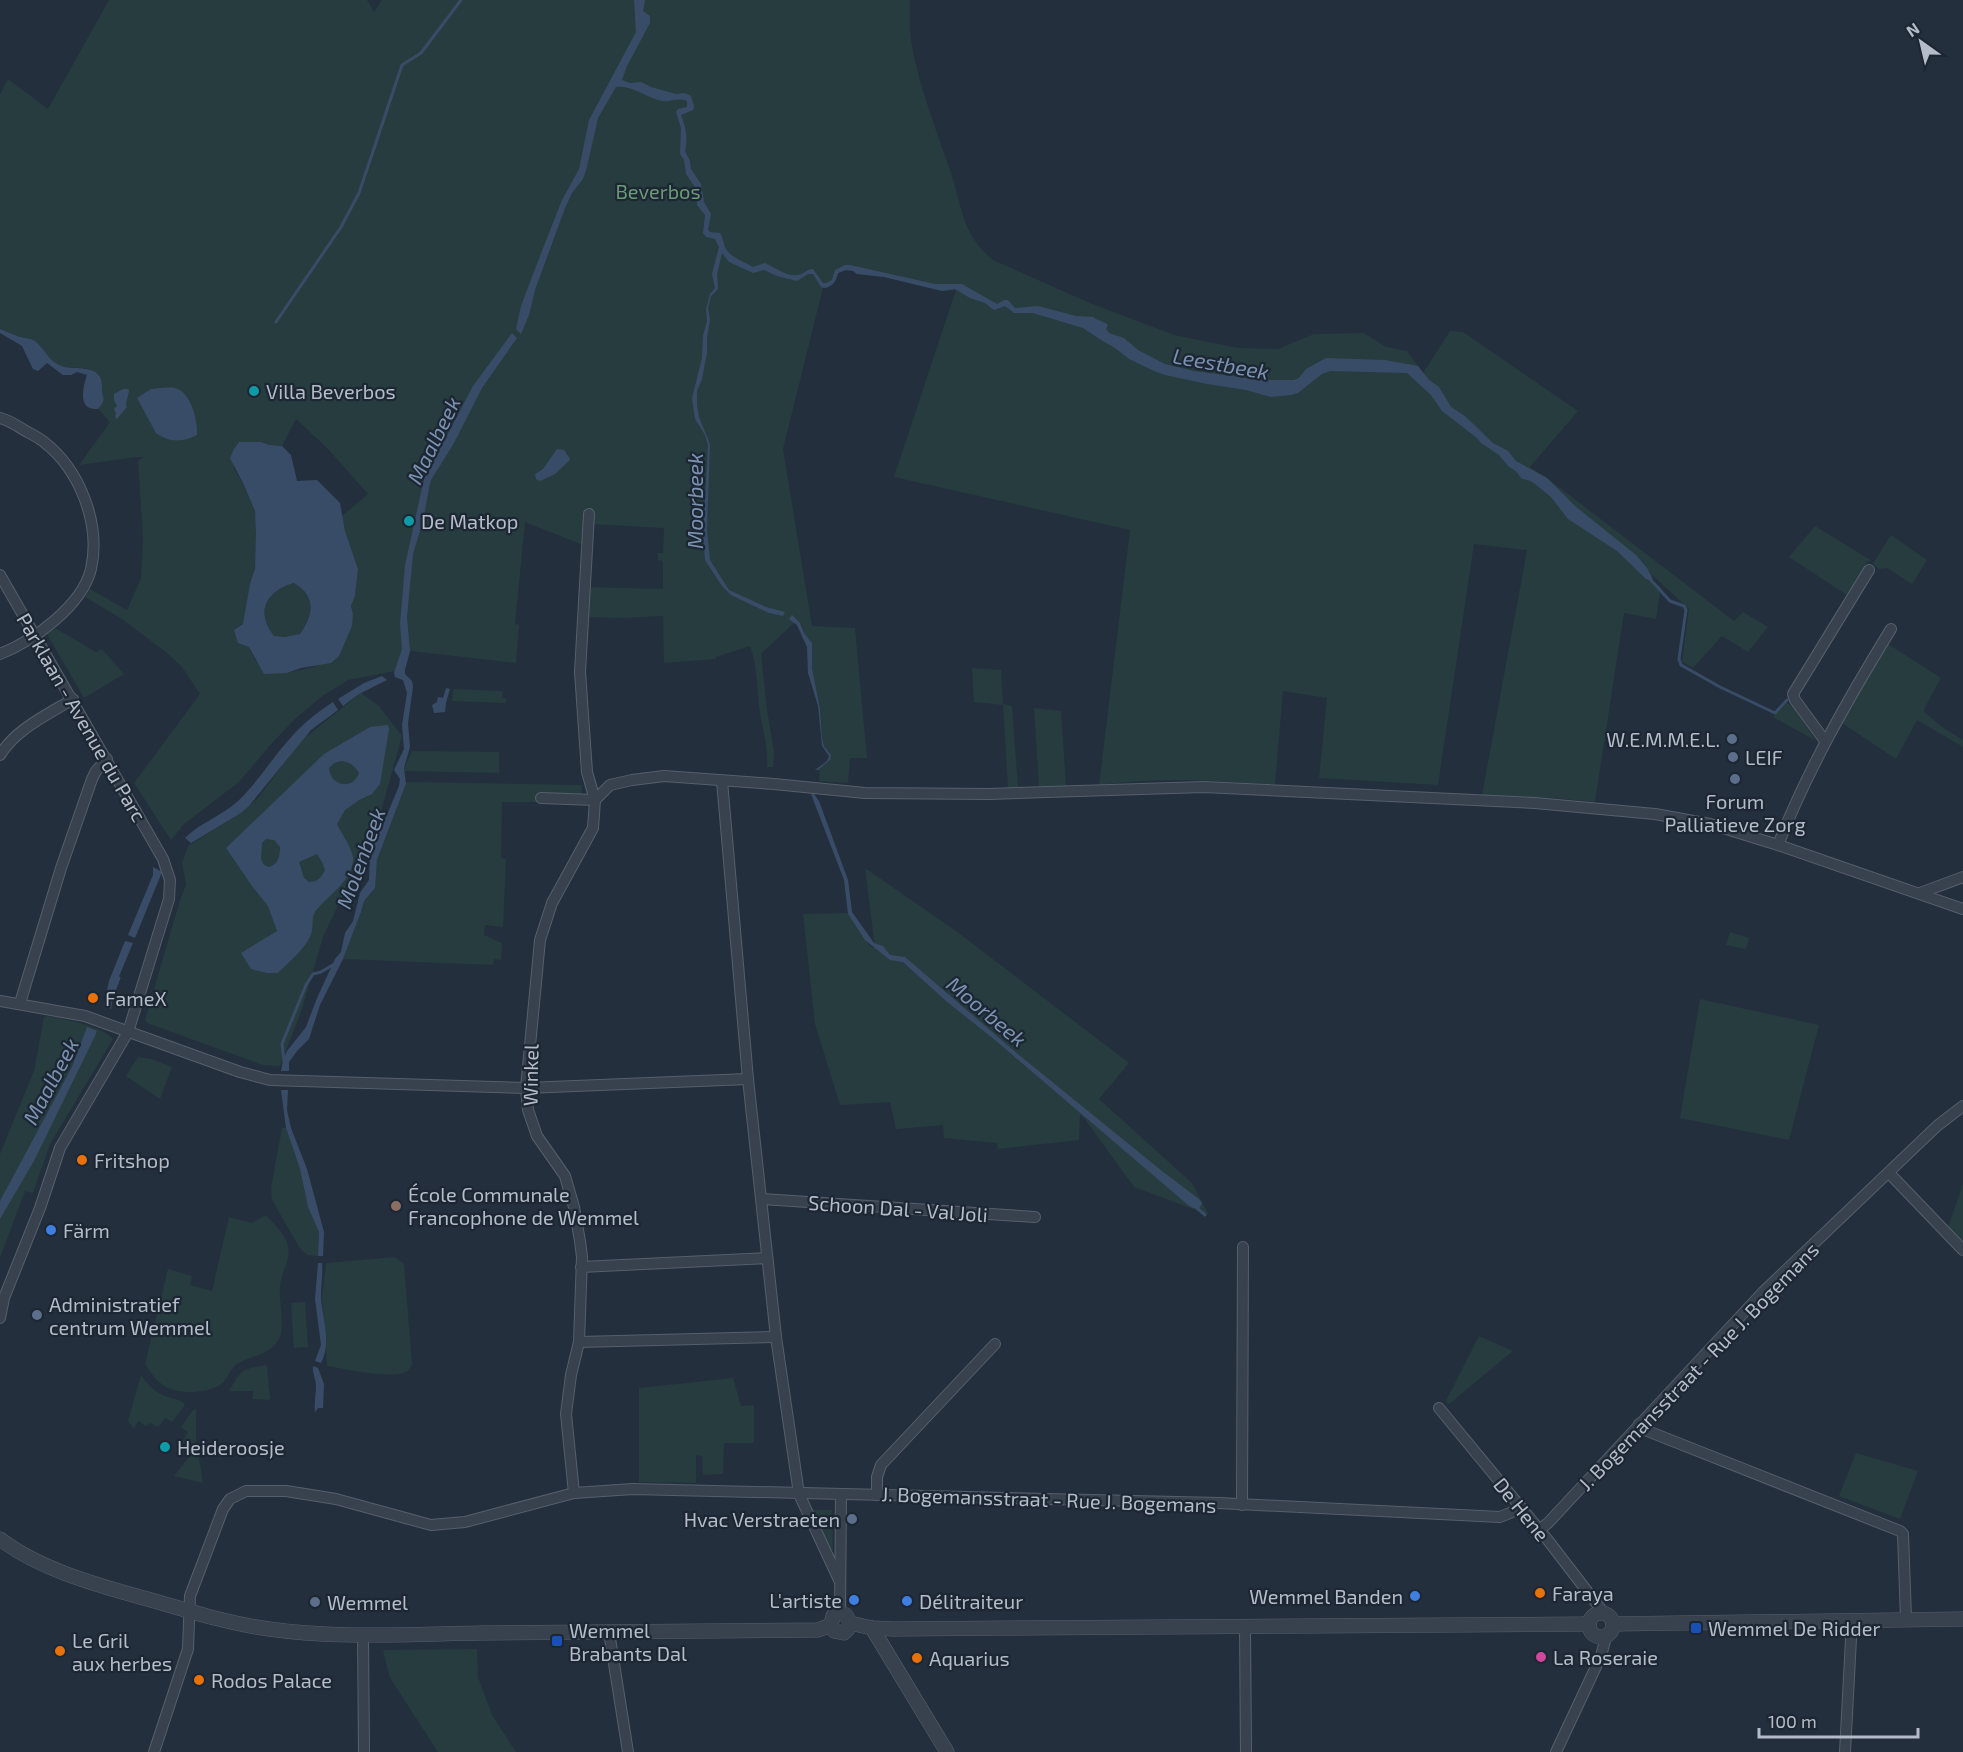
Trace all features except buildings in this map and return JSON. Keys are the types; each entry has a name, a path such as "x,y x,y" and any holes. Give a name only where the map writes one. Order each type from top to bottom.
{"street":[{"path":"0,418 44,441 78,483 91,520 94,545 91,571 63,614 21,644 0,654"},
{"path":"588,514 580,672 587,772 595,800"},
{"path":"1825,741 1793,694 1869,570"},
{"name":"Parklaan - Avenue du Parc","path":"0,575 163,859 170,880 169,899 128,1032 60,1148 40,1208 4,1298 0,1318"},
{"path":"1778,845 1825,741 1891,629"},
{"path":"0,755 20,732 73,699"},
{"path":"20,1004 61,868 92,779 107,759"},
{"path":"541,798 595,800 610,785 664,776 866,794 989,794 1204,787 1535,803 1645,813 1728,829 1963,909"},
{"path":"722,781 748,1079 767,1258 798,1494 839,1581"},
{"name":"Winkel","path":"574,1493 566,1414 570,1375 579,1342 580,1241 565,1176 537,1136 528,1110 526,1088 540,940 552,903 592,828 595,800"},
{"path":"1920,893 1963,877"},
{"path":"0,1001 85,1016 240,1072 270,1080 526,1088 748,1079"},
{"name":"J. Bogemansstraat - Rue J. Bogemans","path":"1539,1530 1763,1292 1937,1126 1963,1106"},
{"path":"1889,1173 1963,1250"},
{"name":"Schoon Dal - Val Joli","path":"762,1199 1035,1217"},
{"path":"1242,1505 1243,1246"},
{"path":"581,1267 767,1258"},
{"path":"579,1342 776,1337"},
{"path":"877,1495 877,1477 881,1465 995,1344"},
{"name":"De Hene","path":"1439,1408 1522,1508 1600,1608 1600,1613"},
{"path":"1638,1424 1645,1430 1900,1531 1903,1534 1906,1619"},
{"name":"J. Bogemansstraat - Rue J. Bogemans","path":"154,1752 188,1648 190,1596 223,1509 230,1499 246,1491 286,1491 336,1499 430,1525 465,1522 574,1493 633,1490 1242,1505 1500,1517 1522,1508"},
{"path":"841,1494 839,1581 845,1618"},
{"path":"0,1539 8,1546 45,1564 98,1585 189,1612 269,1629 363,1635 818,1630 831,1625 833,1616 872,1628 1589,1624"},
{"path":"1600,1613 1610,1616 1613,1624 1611,1632 1604,1636 1594,1634 1589,1624 1593,1616 1600,1613"},
{"path":"1613,1624 1963,1618"},
{"path":"1845,1752 1852,1620"},
{"path":"1245,1626 1246,1752"},
{"path":"872,1628 947,1752"},
{"path":"609,1632 628,1752"},
{"path":"363,1635 364,1752"},
{"path":"1556,1752 1601,1656 1604,1636"}],"green space":[{"name":"Beverbos","path":"109,0 367,0 374,12 382,0 910,0 910,29 919,78 968,229 982,250 993,260 1090,303 1174,335 1238,348 1278,349 1314,334 1364,333 1386,347 1407,351 1423,373 1450,331 1463,332 1578,411 1530,467 1734,621 1743,612 1768,627 1748,652 1722,636 1693,668 1682,662 1689,609 1652,575 1652,581 1661,587 1656,619 1624,613 1595,802 1482,795 1527,550 1474,544 1438,785 1319,778 1327,698 1283,691 1275,784 1166,780 1099,785 1130,530 894,477 956,290 942,291 846,270 838,273 834,283 823,288 783,449 812,626 855,628 867,758 850,758 848,783 819,781 820,771 818,770 830,760 830,753 824,746 822,738 820,706 812,668 812,643 804,633 801,623 797,625 794,623 761,654 774,752 773,767 767,767 767,751 750,646 716,657 716,659 664,663 663,616 586,617 588,587 663,589 663,561 658,560 658,553 663,553 664,528 591,524 583,545 525,522 515,624 519,625 516,663 410,651 395,671 348,680 321,697 295,719 239,782 184,824 171,840 134,783 200,694 182,667 167,653 122,619 85,597 90,589 127,610 141,578 143,538 138,461 144,457 79,465 110,422 98,409 103,402 100,378 95,372 85,368 58,365 35,341 0,329 0,94 8,79 48,109","holes":["114,394 127,400 125,410 114,409 117,407","296,419 328,449 368,494 342,516 358,569 355,596 351,606 353,614 339,656 313,667 287,673 256,661 249,647 234,630 243,624 257,536 252,503 234,468 239,442 261,442 282,446"]},
{"path":"1815,526 1872,561 1868,561 1847,595 1789,557"},
{"path":"1891,535 1927,560 1912,584 1887,568 1879,569 1873,564"},
{"path":"294,583 301,588 309,600 308,619 300,634 285,637 274,636 265,618 266,604 276,592"},
{"path":"55,628 96,652 102,649 124,674 84,698 47,634"},
{"path":"1888,644 1941,678 1923,711 1942,727 1963,740 1963,747 1917,720 1896,759 1842,723"},
{"path":"972,668 1001,670 1003,704 1012,706 1018,788 1008,788 1003,705 974,702"},
{"path":"453,689 503,691 502,698 506,698 506,703 452,701"},
{"path":"361,693 379,706 402,736 379,819 323,937 302,1009 280,1066 263,1065 147,1023 145,1020 186,885 182,862 189,845 241,813 257,799 302,740"},
{"path":"1787,703 1793,707 1816,741 1773,717"},
{"path":"1034,708 1061,711 1066,786 1039,787"},
{"path":"412,751 499,752 499,773 405,771"},
{"path":"407,782 582,785 581,796 541,802 502,802 501,858 506,859 503,927 485,925 484,935 502,943 501,960 494,959 493,965 343,959 364,901 373,891 377,860"},
{"path":"865,868 956,931 1129,1063 1099,1099 1192,1183 1209,1215 1134,1187 1080,1115 1079,1140 998,1149 997,1143 944,1138 943,1125 896,1129 890,1102 840,1105 815,1024 803,914 848,913 870,946 875,948"},
{"path":"1730,932 1749,938 1746,949 1726,945"},
{"path":"1700,999 1819,1025 1789,1140 1680,1118"},
{"path":"49,1016 93,1027 113,1039 50,1144 33,1193 25,1191 0,1258 0,1154 34,1071 44,1017"},
{"path":"138,1057 152,1059 172,1067 160,1099 126,1076"},
{"path":"282,1128 286,1128 300,1169 308,1207 319,1232 318,1256 307,1255 299,1247 272,1200 271,1188"},
{"path":"1963,1184 1963,1240 1954,1237 1947,1230"},
{"path":"266,1215 282,1233 288,1247 288,1259 281,1282 282,1329 279,1339 265,1352 237,1364 223,1383 214,1388 186,1392 166,1387 157,1380 145,1364 168,1269 192,1276 190,1285 212,1291 229,1217 252,1223"},
{"path":"395,1257 404,1264 412,1364 410,1369 403,1373 386,1374 365,1373 327,1366 322,1297 326,1263"},
{"path":"305,1302 308,1347 294,1348 291,1303"},
{"path":"1479,1336 1513,1351 1449,1404 1446,1401"},
{"path":"267,1365 270,1400 253,1399 253,1391 229,1391 243,1371"},
{"path":"141,1375 156,1391 185,1405 172,1422 165,1418 158,1427 150,1423 146,1426 138,1421 134,1429 128,1421"},
{"path":"733,1378 741,1406 754,1405 754,1443 724,1443 723,1474 703,1475 702,1456 696,1455 696,1483 639,1482 639,1388"},
{"path":"196,1409 196,1440 203,1483 174,1476 194,1451 182,1442 188,1432 181,1427"},
{"path":"1856,1453 1918,1471 1900,1519 1839,1496"},
{"path":"813,1510 832,1510 833,1550 831,1551 811,1513"},
{"path":"477,1649 478,1677 492,1715 516,1752 438,1752 390,1678 383,1650"}],"water":[{"path":"634,0 645,0 643,11 650,16 650,23 622,80 630,83 641,82 676,94 685,93 691,96 693,110 681,115 686,133 685,151 691,169 701,184 704,202 711,214 708,230 720,233 727,251 738,259 753,267 765,263 790,275 799,275 813,269 823,283 832,280 835,270 850,265 935,284 962,284 997,304 1008,300 1015,308 1038,306 1076,316 1093,317 1108,325 1106,329 1109,333 1124,338 1138,350 1165,364 1194,371 1263,380 1294,380 1299,378 1306,369 1326,358 1385,360 1418,366 1429,380 1439,387 1451,407 1465,416 1493,443 1508,451 1516,461 1547,478 1575,506 1636,555 1653,580 1646,579 1617,551 1568,519 1551,497 1508,466 1499,455 1442,411 1431,395 1407,373 1330,371 1322,374 1298,393 1271,397 1165,375 1129,359 1083,328 1033,313 1014,313 1005,306 994,310 985,303 970,298 955,289 942,291 846,270 838,273 834,283 824,288 813,274 808,274 797,281 764,270 753,273 729,262 722,253 717,274 718,289 711,296 708,308 710,320 707,353 697,391 699,417 710,444 707,530 710,560 729,590 766,607 785,612 783,616 769,613 731,595 722,586 705,560 703,536 708,445 695,419 692,398 702,358 703,336 707,321 706,309 710,294 715,288 712,274 719,247 715,239 706,237 703,233 705,215 697,205 696,189 686,174 684,160 680,154 681,128 676,112 678,109 687,107 687,101 681,99 662,101 628,88 616,87 598,118 583,179 572,193 565,208 521,334 516,329 521,306 562,200 579,169 589,120 636,32"},
{"path":"0,329 35,341 59,365 86,369 98,374 104,399 102,404 98,409 91,409 84,402 83,392 87,375 77,372 63,375 47,363 38,371 33,369 22,346 0,333"},
{"path":"512,333 517,338 482,388 454,443 431,480 429,488 423,521 413,554 407,617 410,651 405,674 412,681 413,687 408,723 410,747 404,768 406,784 377,860 375,888 364,901 343,959 320,1005 309,1039 289,1062 289,1071 281,1071 287,1051 306,1027 335,959 341,952 345,933 353,921 360,893 369,880 370,855 399,786 400,779 394,770 404,749 402,725 407,693 403,680 395,677 394,673 402,649 400,624 405,565 424,479 473,386"},
{"path":"175,388 185,395 195,415 197,435 176,440 166,439 156,433 137,398 151,389"},
{"path":"123,389 129,391 127,407 117,419 115,418 114,409 117,406 114,394"},
{"path":"239,442 261,442 282,446 291,455 297,481 317,480 340,503 345,531 358,569 355,596 351,606 352,626 339,656 331,663 287,673 264,674 249,647 238,643 234,630 243,624 255,568 256,534 255,511 230,458","holes":["294,583 301,588 310,606 305,627 300,634 285,637 274,636 265,619 266,604 276,591 284,587"]},
{"path":"557,449 564,450 569,461 555,474 540,481 536,479 535,474 543,469"},
{"path":"792,615 800,623 812,643 812,668 820,708 822,738 824,746 831,755 830,760 818,770 815,770 827,761 829,756 822,746 818,706 808,673 807,647 797,625 789,619"},
{"path":"382,676 387,680 359,694 343,706 338,699 364,683"},
{"path":"446,688 450,689 445,712 434,713 432,705 437,702 438,697 443,698"},
{"path":"333,702 338,710 311,730 249,806 191,843 185,838 238,801 294,734 313,716"},
{"path":"388,725 389,729 380,784 372,794 345,810 337,824 353,857 348,876 315,912 309,939 287,965 278,973 251,969 241,953 277,931 268,906 226,848 324,754 370,727","holes":["341,761 352,764 359,773 356,779 347,784 337,782 330,774 329,768","266,839 274,840 280,847 278,860 269,867 264,865 261,859 262,843","317,854 325,870 319,879 309,882 304,878 299,862"]},
{"path":"811,794 814,794 819,801 848,880 852,912 874,943 883,946 890,955 905,957 1019,1055 1199,1199 1202,1203 1199,1209 1188,1205 903,962 890,960 865,940 848,914 844,880"},
{"path":"153,867 162,872 135,938 128,935 153,875"},
{"path":"125,941 133,943 115,986 111,1009 104,1005 109,981"},
{"path":"87,1027 97,1031 95,1036 34,1161 0,1219 0,1201 72,1067"},
{"path":"281,1090 288,1090 287,1110 291,1128 307,1169 324,1232 323,1256 318,1256 319,1232 308,1207 300,1169 286,1128"},
{"path":"318,1263 322,1263 321,1297 326,1338 321,1363 315,1361 321,1345 315,1299"},
{"path":"313,1366 318,1368 324,1384 323,1408 318,1408 315,1412 316,1386"}],"waterway":[{"path":"276,322 341,227 359,193 402,65 421,53 461,0"},
{"name":"Leestbeek","path":"1518,471 1522,477 1529,479"},
{"name":"Leestbeek","path":"1649,578 1670,601 1684,606 1686,610 1679,659 1681,665 1720,687 1775,713 1787,700"},
{"name":"Molenbeek","path":"284,1061 282,1044 306,985 313,974 336,963"},
{"name":"Maalbeek","path":"114,991 119,978"},
{"name":"Moorbeek","path":"1197,1208 1205,1215"}],"place":[{"name":"Villa Beverbos","path":"254,391"},
{"name":"De Matkop","path":"409,521"},
{"name":"W.E.M.M.E.L.","path":"1732,739"},
{"name":"LEIF","path":"1733,757"},
{"name":"Forum Palliatieve Zorg","path":"1735,779"},
{"name":"FameX","path":"93,998"},
{"name":"Fritshop","path":"82,1160"},
{"name":"École Communale Francophone de Wemmel","path":"396,1206"},
{"name":"Färm","path":"51,1230"},
{"name":"Administratief centrum Wemmel","path":"37,1315"},
{"name":"Heideroosje","path":"165,1447"},
{"name":"Hvac Verstraeten","path":"852,1519"},
{"name":"Faraya","path":"1540,1593"},
{"name":"Wemmel Banden","path":"1415,1596"},
{"name":"L'artiste","path":"854,1600"},
{"name":"Délitraiteur","path":"907,1601"},
{"name":"Wemmel","path":"315,1602"},
{"name":"Wemmel De Ridder","path":"1696,1628"},
{"name":"Wemmel Brabants Dal","path":"557,1641"},
{"name":"Le Gril aux herbes","path":"60,1651"},
{"name":"La Roseraie","path":"1541,1657"},
{"name":"Aquarius","path":"917,1658"},
{"name":"Rodos Palace","path":"199,1680"}]}
